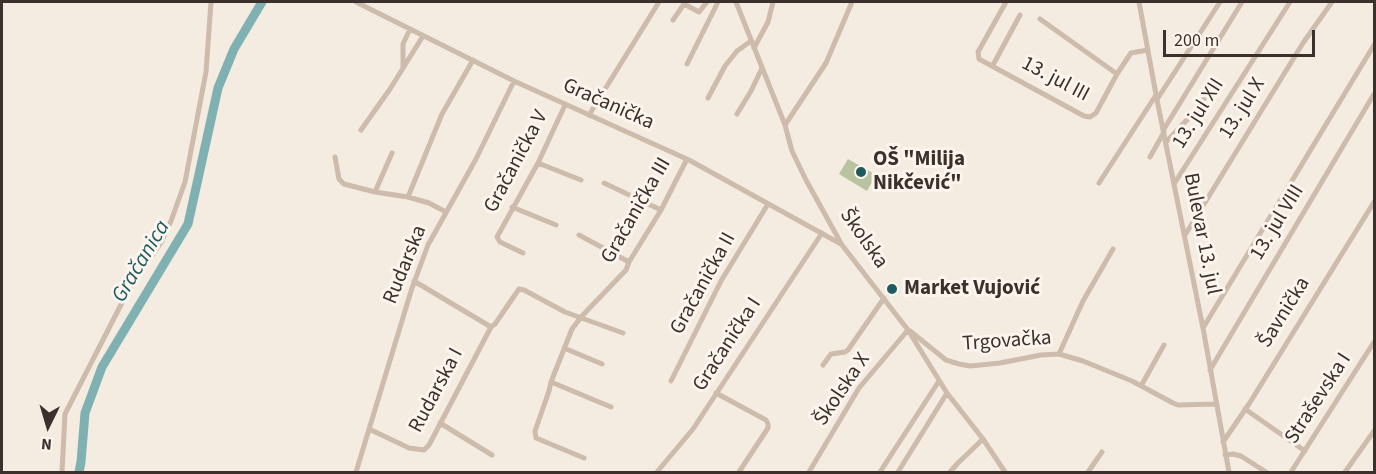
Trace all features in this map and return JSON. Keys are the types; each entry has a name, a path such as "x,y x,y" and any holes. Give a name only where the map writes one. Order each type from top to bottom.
{"street":[{"path":"62,472 65,414 129,290 162,241 185,183 206,72 211,2"},
{"name":"Gračanička","path":"356,2 514,81 687,159 842,245"},
{"path":"589,115 659,2"},
{"path":"673,20 684,4 699,12 707,2"},
{"path":"687,64 718,2"},
{"name":"Školska","path":"736,2 785,125 792,151 842,245 908,330 947,393 1005,472"},
{"path":"754,48 768,22 773,2"},
{"path":"785,125 826,63 852,2"},
{"name":"13. jul III","path":"1006,2 977,55 979,58 1084,116 1090,117 1096,113 1131,53 1148,50"},
{"name":"Bulevar 13. jul","path":"1139,2 1229,472"},
{"path":"1099,183 1221,2"},
{"path":"1150,157 1242,2"},
{"name":"13. jul XII","path":"1174,184 1290,2"},
{"name":"13. jul X","path":"1185,235 1297,53 1332,2"},
{"path":"993,65 1020,15"},
{"path":"1040,19 1117,74"},
{"path":"402,69 404,44 410,29"},
{"path":"361,130 423,36"},
{"path":"708,98 725,66 737,51 751,41"},
{"path":"1203,328 1374,45"},
{"path":"408,197 442,114 473,60"},
{"path":"737,114 762,68"},
{"name":"Rudarska","path":"356,472 414,281 428,245 476,159 514,81"},
{"name":"13. jul VIII","path":"1210,370 1374,94"},
{"path":"1166,142 1204,99"},
{"name":"Gračanička V","path":"523,253 500,242 497,239 498,234 538,163 565,105"},
{"path":"375,192 392,153"},
{"path":"335,157 339,179 344,184 408,197 429,203 446,212"},
{"name":"Gračanička III","path":"584,458 538,440 535,435 551,382 572,329 626,270 687,159"},
{"path":"538,163 581,180"},
{"path":"604,183 661,210"},
{"name":"Šavnička","path":"1223,441 1374,202"},
{"name":"Gračanička II","path":"671,381 721,281 768,204"},
{"path":"512,207 555,225"},
{"name":"Gračanička I","path":"657,472 693,429 822,233"},
{"path":"579,235 629,262"},
{"path":"1059,354 1083,301 1113,249"},
{"path":"414,281 490,327"},
{"name":"Rudarska I","path":"369,429 410,448 424,450 429,445 490,327 495,324 519,289 533,293 565,312 581,317"},
{"path":"824,365 831,354 848,350 884,298"},
{"path":"581,317 622,333"},
{"name":"Trgovačka","path":"908,330 946,360 959,364 969,366 1000,363 1059,354 1132,381 1178,405 1216,404"},
{"name":"Školska X","path":"809,472 859,388 908,330"},
{"name":"Straševska I","path":"1291,472 1374,342"},
{"path":"1141,386 1164,345"},
{"path":"564,348 602,364"},
{"path":"880,472 939,381"},
{"path":"551,382 611,407"},
{"path":"716,393 766,420 768,424 768,428 739,472"},
{"path":"898,472 947,393"},
{"path":"1245,409 1305,451"},
{"path":"440,423 492,455"},
{"path":"1346,472 1374,431"},
{"path":"950,472 983,439"},
{"path":"1088,472 1102,452"},
{"path":"1225,454 1241,456 1266,472"}],"green space":[{"path":"848,159 876,175 867,191 839,174"}],"waterway":[{"name":"Gračanica","path":"79,472 85,413 102,367 188,224 218,88 234,49 262,2"}],"place":[{"name":"OŠ \"Milija Nikčević\"","path":"861,172"},
{"name":"Market Vujović","path":"892,289"}]}
